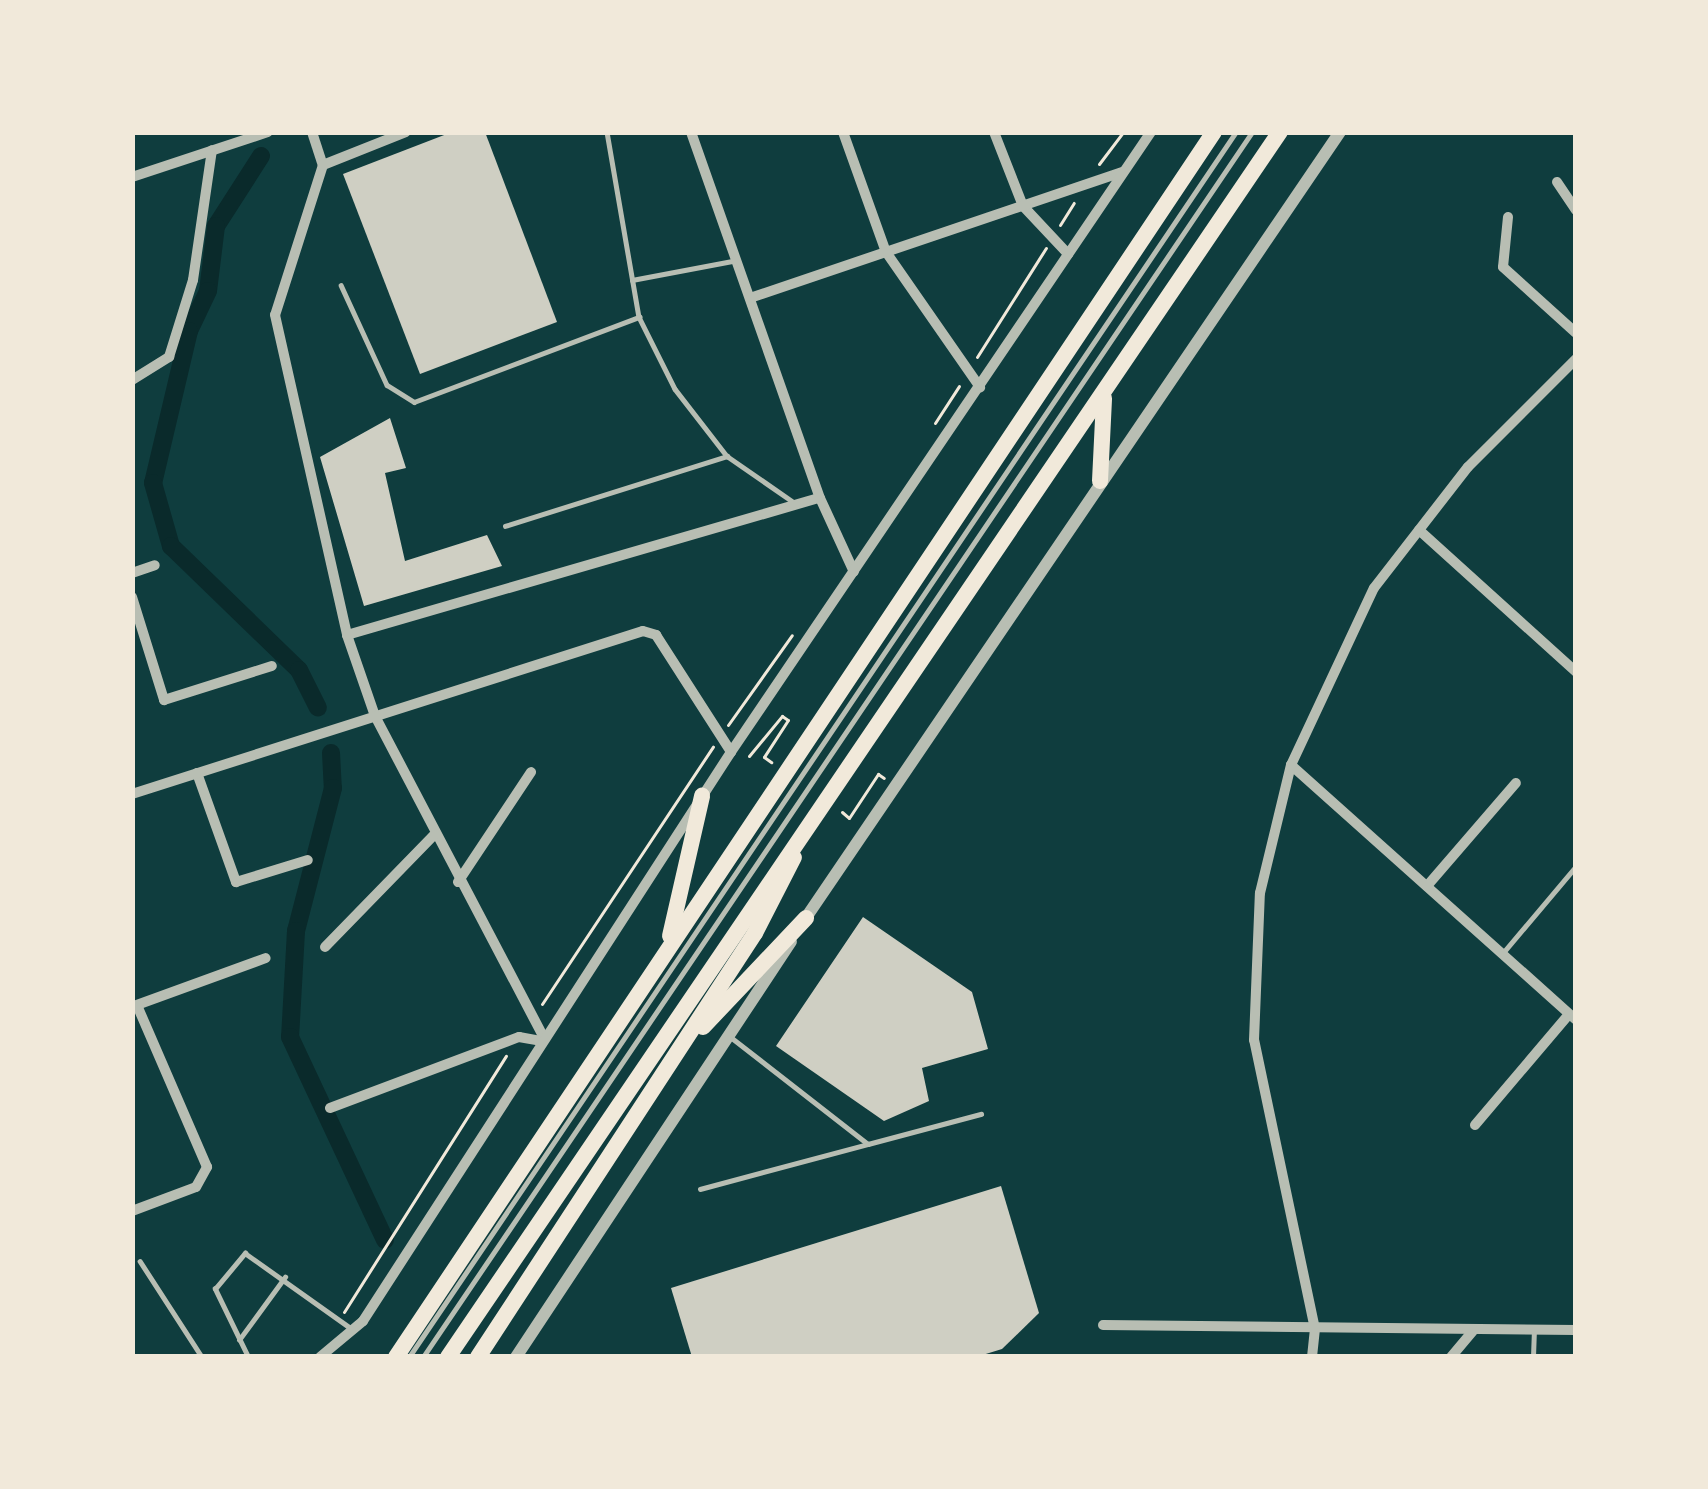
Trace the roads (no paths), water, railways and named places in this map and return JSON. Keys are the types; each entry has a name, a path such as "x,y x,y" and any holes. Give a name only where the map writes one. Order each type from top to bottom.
{"highway":[{"path":"396,1357 1214,132"},
{"path":"448,1357 1280,132"},
{"path":"1100,481 1104,393"},
{"path":"668,944 702,796"},
{"path":"478,1357 787,879 800,838"},
{"path":"663,1073 806,918"},
{"path":"383,1357 411,1336"}],"street":[{"path":"132,177 268,132"},
{"path":"312,132 323,165 275,314 347,635 375,716 543,1040"},
{"path":"323,165 406,132"},
{"path":"691,132 820,498 854,572"},
{"path":"843,132 886,252 980,387"},
{"path":"994,132 1022,206 1068,254"},
{"path":"516,1357 732,1039 806,918 1340,132"},
{"path":"338,1357 731,752 1148,133"},
{"path":"132,380 160,370 190,290 212,150"},
{"path":"750,298 1126,171"},
{"path":"1557,182 1576,210"},
{"path":"1508,217 1503,266 1576,333"},
{"path":"1312,1357 1315,1329 1254,1040 1260,892 1291,764 1374,588 1468,467 1576,359"},
{"path":"347,635 820,498"},
{"path":"1419,530 1576,672"},
{"path":"132,573 154,565"},
{"path":"132,597 164,700 272,666"},
{"path":"132,794 650,631 731,752"},
{"path":"1291,764 1573,1017 1475,1125"},
{"path":"458,882 531,772"},
{"path":"197,773 238,884 308,860"},
{"path":"1426,886 1516,783"},
{"path":"325,947 434,835"},
{"path":"132,1210 207,1180 135,1006 266,958"},
{"path":"330,1108 519,1037 543,1040"},
{"path":"1103,1325 1576,1330"},
{"path":"1450,1357 1474,1330"},
{"path":"320,1357 350,1338"}],"lane":[{"path":"607,132 639,316 675,389 727,456 796,505"},
{"path":"409,1357 1235,132"},
{"path":"423,1357 1252,132"},
{"path":"632,280 736,260"},
{"path":"341,285 387,385 414,402 639,316"},
{"path":"506,526 727,456"},
{"path":"1502,954 1576,866"},
{"path":"732,1039 868,1144"},
{"path":"700,1190 981,1114"},
{"path":"248,1357 218,1282 245,1253 342,1316 350,1338"},
{"path":"140,1261 202,1357"},
{"path":"239,1340 286,1277"},
{"path":"1533,1357 1534,1330"}],"waterway":[{"path":"261,156 216,226 208,291 189,331 153,483 171,546 299,670 318,708"},
{"path":"331,753 333,788 296,931 290,1037 385,1240"}]}
